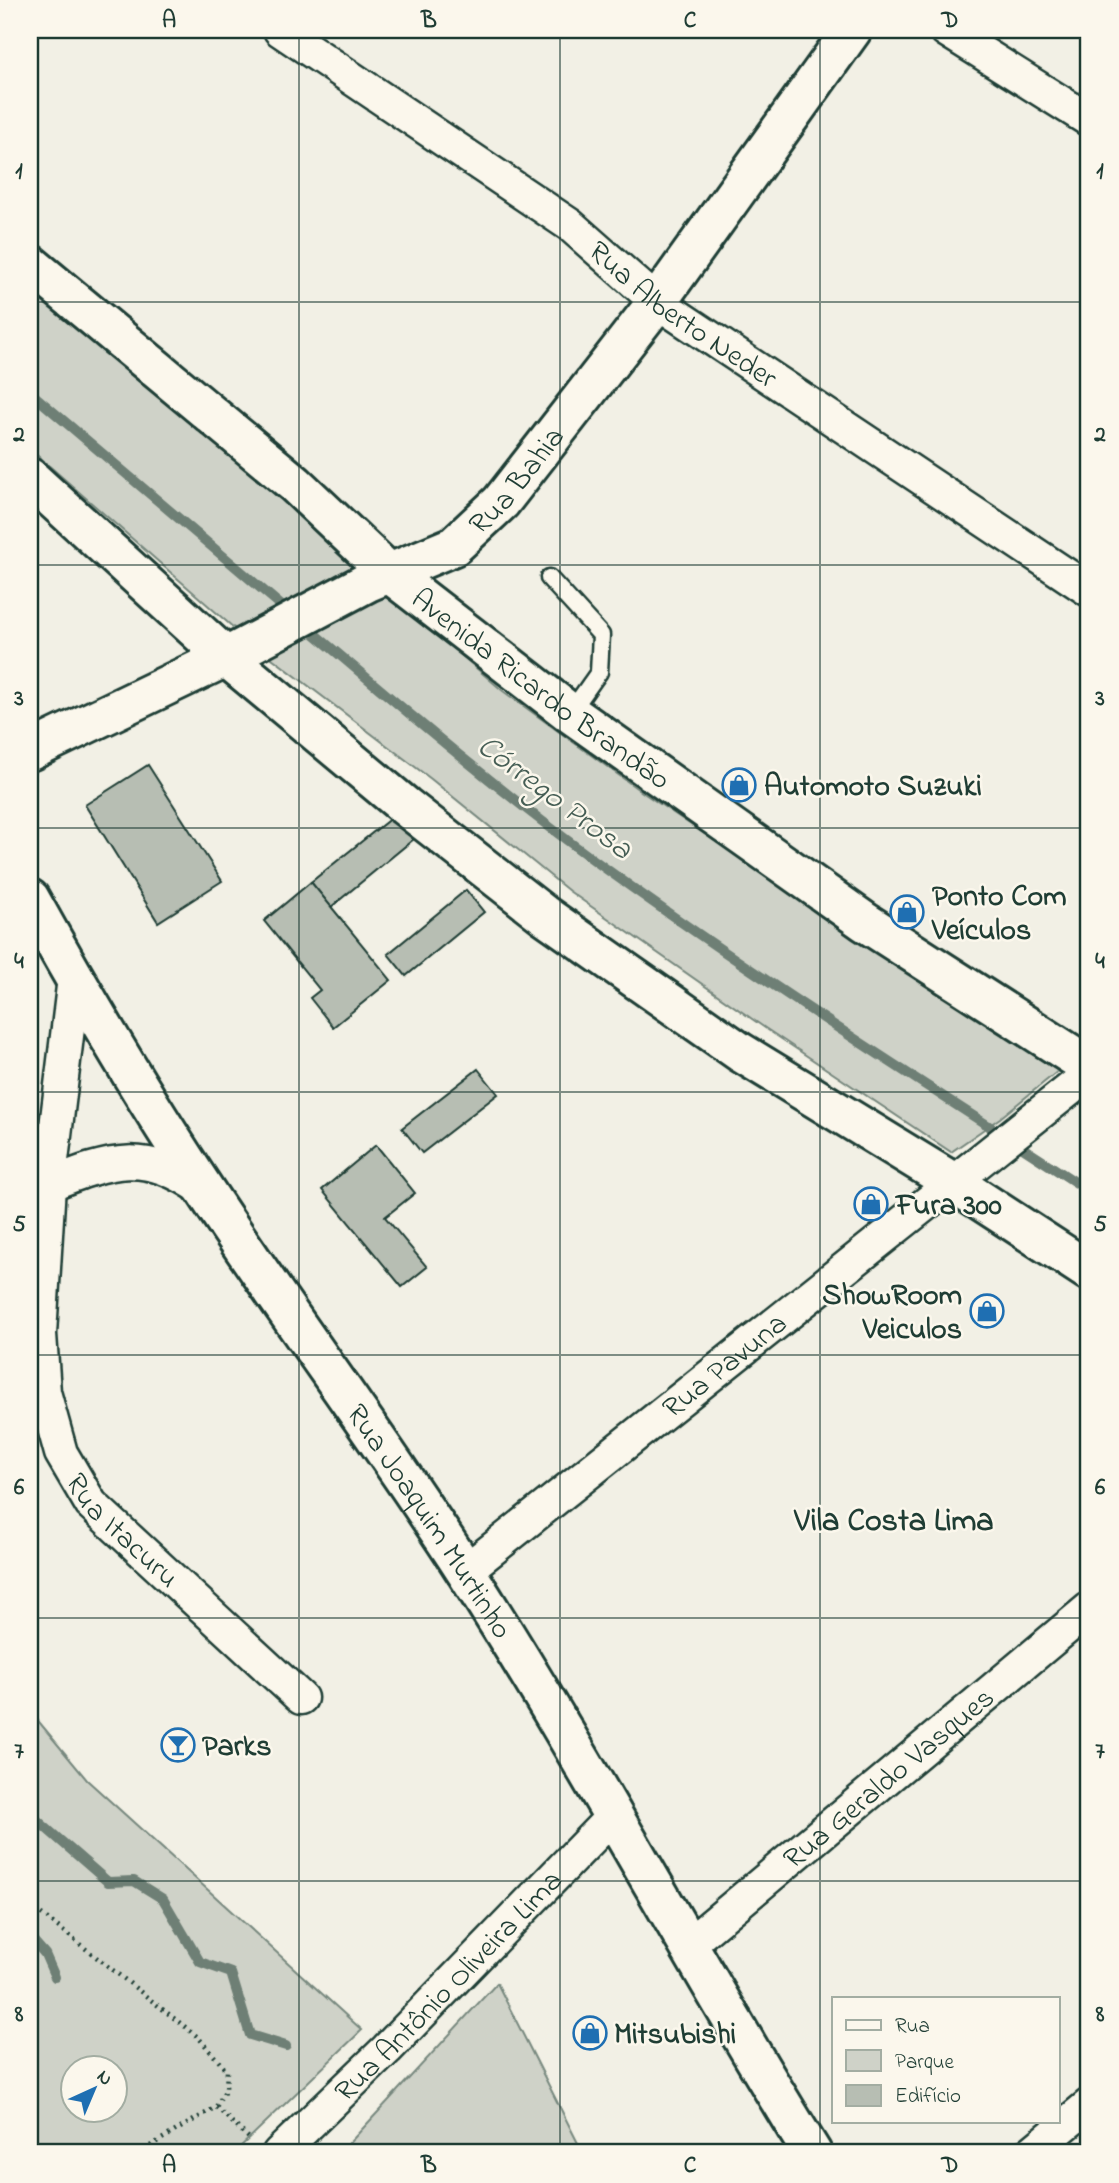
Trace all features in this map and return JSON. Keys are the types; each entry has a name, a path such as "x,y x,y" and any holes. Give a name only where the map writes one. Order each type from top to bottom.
{"main road":[{"name":"Rua Bahia","path":"30,751 226,657 379,577 454,547 501,502 657,302 852,30"},
{"name":"Avenida Ricardo Brandão","path":"30,264 295,484 379,577 1085,1075"},
{"path":"30,478 226,657 405,806 543,914 740,1052 968,1172 1089,1271"},
{"name":"Rua Joaquim Murtinho","path":"30,899 74,978 205,1190 465,1571 614,1815 812,2153"}],"street":[{"name":"Rua Alberto Neder","path":"280,30 570,225 657,302 1089,590"},
{"path":"946,30 1089,120"},
{"name":"Rua Itacuru","path":"74,978 49,1185 40,1334 44,1392 61,1453 91,1504 301,1698"},
{"name":"Rua Pavuna","path":"465,1571 1016,1136 1085,1075"},
{"path":"49,1185 98,1165 128,1163 169,1168 205,1190"},
{"name":"Rua Geraldo Vasques","path":"688,1945 1089,1609"},
{"name":"Rua Antônio Oliveira Lima","path":"267,2149 387,2049 614,1815"},
{"path":"1031,2153 1089,2105"}],"lane":[{"path":"549,578 601,635 599,672 570,713"}],"path":[{"path":"30,1905 198,2037 227,2071 226,2089 216,2106 138,2153"},
{"path":"216,2106 267,2149"}],"green space":[{"path":"30,282 281,489 378,584 503,691 642,792 1058,1071 1000,1118 951,1152 765,1028 569,891 431,779 243,636 30,449"},
{"path":"30,1711 87,1780 362,2030 234,2153 30,2153"},
{"path":"497,1983 583,2153 339,2153 354,2138"}],"building":[{"path":"148,765 222,881 158,922 85,805"},
{"path":"396,814 415,838 331,907 311,882"},
{"path":"311,882 391,980 333,1027 310,998 320,990 264,921"},
{"path":"466,890 484,912 406,976 388,954"},
{"path":"478,1069 498,1094 422,1153 402,1128"},
{"path":"376,1145 415,1193 385,1217 427,1267 402,1287 322,1190"}],"waterway":[{"name":"Córrego Prosa","path":"30,392 290,613"},
{"name":"Córrego Prosa","path":"304,625 479,771 648,899 773,985 1089,1191"},
{"path":"30,1814 108,1882 134,1881 163,1899 200,1962 231,1973 250,2035 286,2046"},
{"path":"30,1937 45,1954 55,1977"},
{"path":"401,2148 403,2153"}],"place":[{"name":"Automoto Suzuki","path":"739,785"},
{"name":"Ponto Com Veículos","path":"907,912"},
{"name":"Fura 300","path":"871,1204"},
{"name":"ShowRoom Veiculos","path":"987,1311"},
{"name":"Parks","path":"178,1745"},
{"name":"Mitsubishi","path":"590,2033"}],"district":[{"name":"Vila Costa Lima","path":"894,1519"}]}
